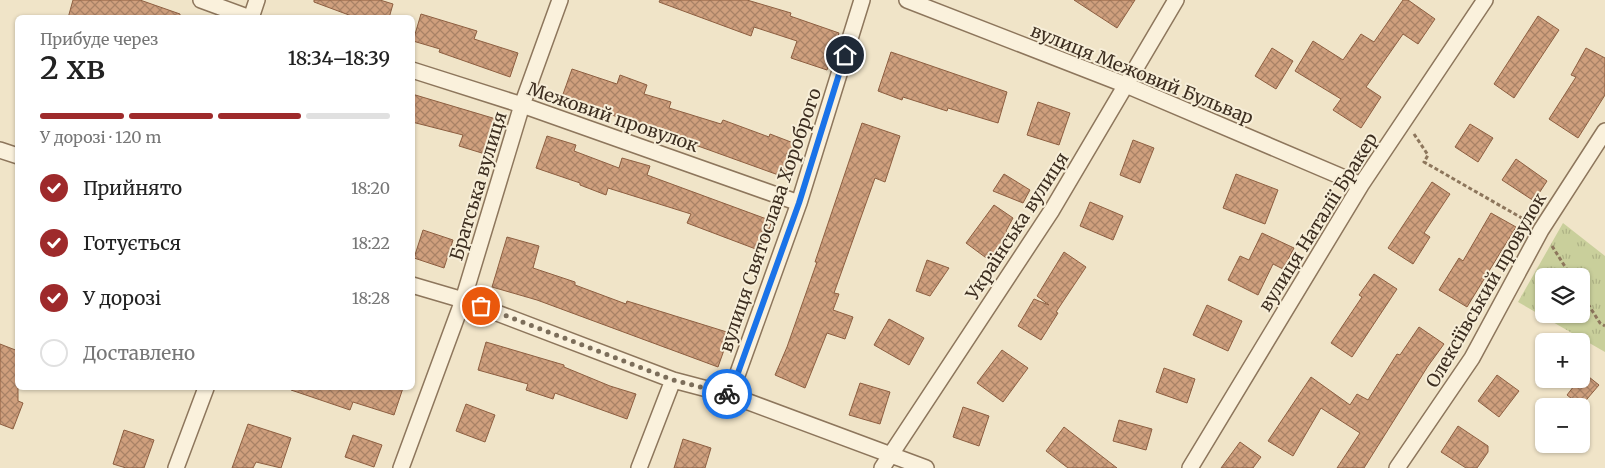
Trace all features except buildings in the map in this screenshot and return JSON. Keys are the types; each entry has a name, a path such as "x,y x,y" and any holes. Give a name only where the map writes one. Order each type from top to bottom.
{"street":[{"path":"201,0 243,15"},
{"path":"252,15 258,0"},
{"name":"Братська вулиця","path":"401,468 463,300 522,105 560,0"},
{"name":"вулиця Святослава Хороброго","path":"730,395 799,203 862,0"},
{"name":"вулиця Межовий Бульвар","path":"907,0 1126,85 1361,185"},
{"name":"Українська вулиця","path":"886,462 1052,210 1148,44 1176,0"},
{"name":"вулиця Наталії Бракер","path":"1190,468 1361,185 1485,0"},
{"name":"Межовий провулок","path":"415,71 522,105 799,203"},
{"name":"Олексіївський провулок","path":"1397,468 1472,358 1542,230 1605,131"},
{"path":"0,150 15,155"},
{"path":"415,286 463,300 673,380 730,395 886,462 926,468"},
{"path":"639,468 673,380"},
{"path":"176,468 205,390"}],"path":[{"path":"1409,114 1417,140 1428,154 1424,162 1542,230 1566,268"},
{"path":"1590,307 1600,323 1605,326"}],"green space":[{"path":"1563,223 1605,256 1605,352 1590,343 1590,333 1572,333 1555,323 1590,323 1590,268 1537,268"},
{"path":"1535,272 1535,312 1518,302"}],"way so far":[{"path":"481,306 673,380 727,394"}],"route":[{"path":"727,394 730,395 799,203 845,55"}]}
